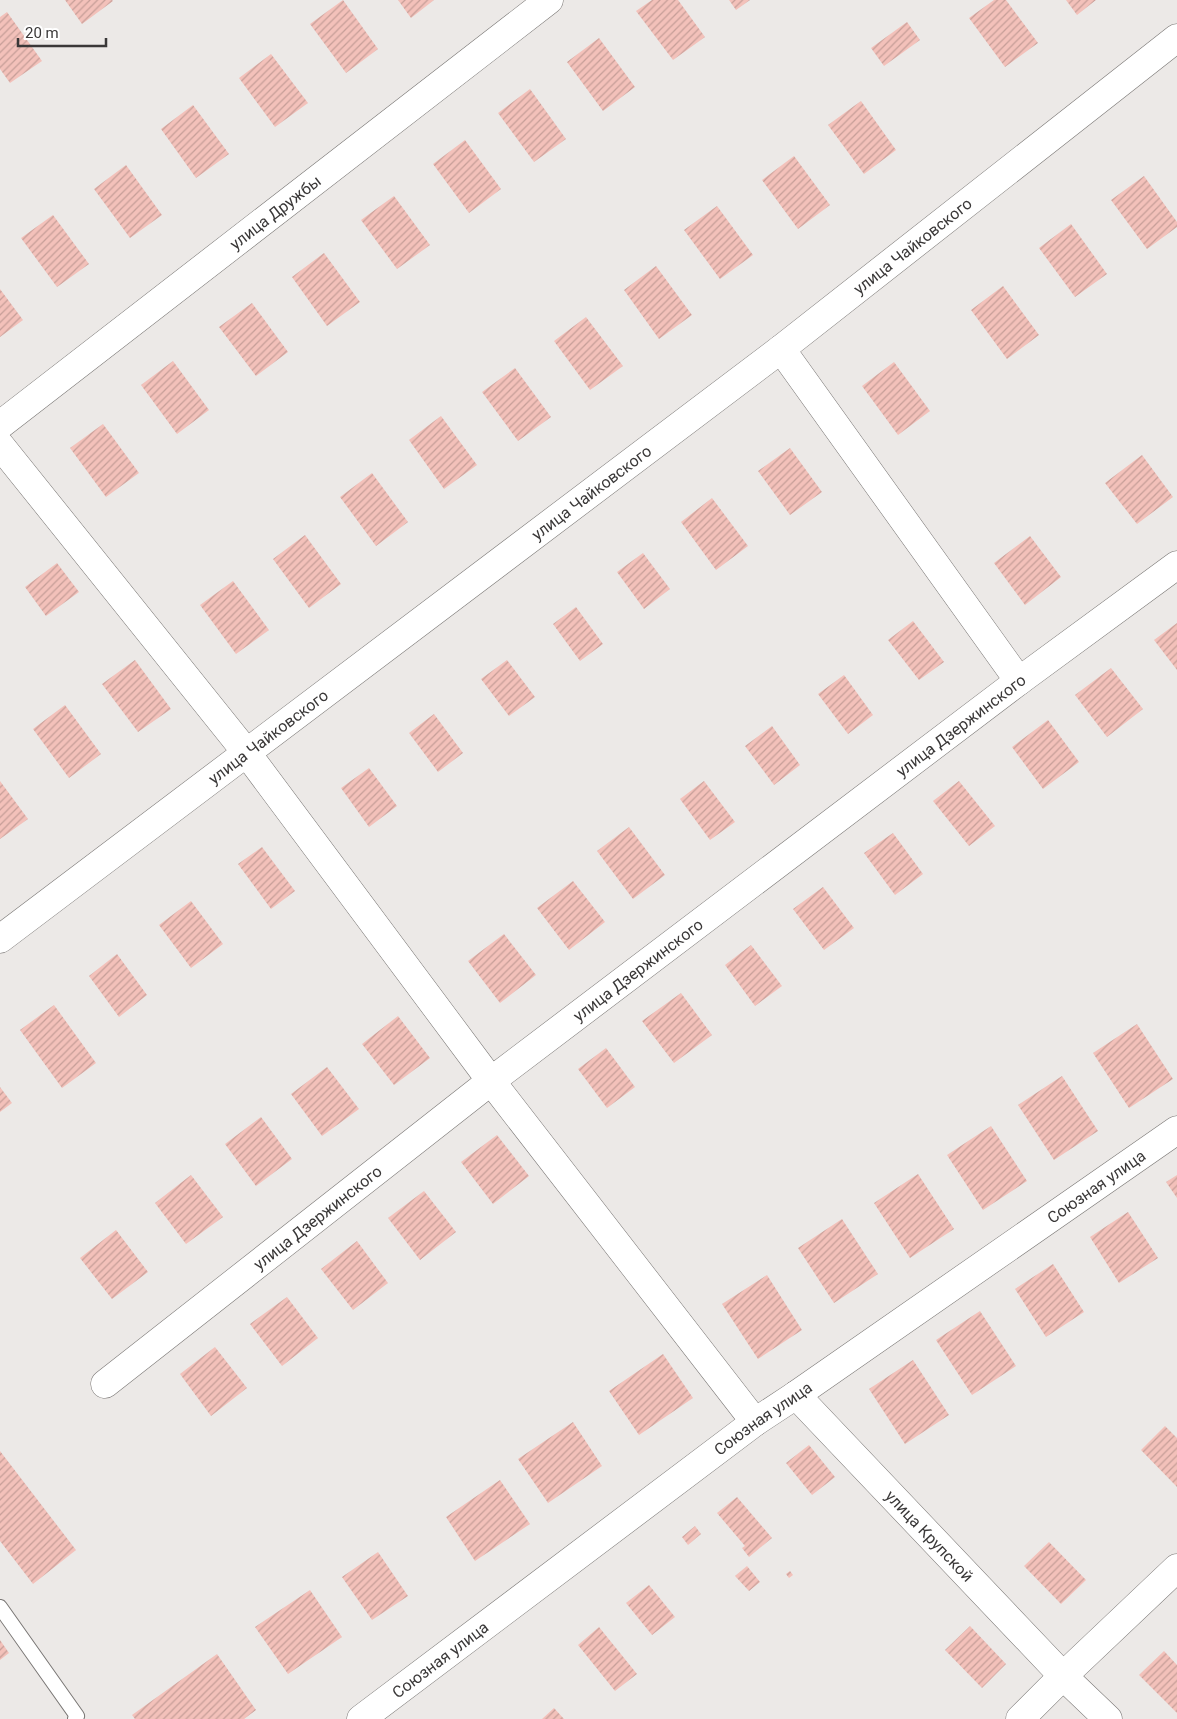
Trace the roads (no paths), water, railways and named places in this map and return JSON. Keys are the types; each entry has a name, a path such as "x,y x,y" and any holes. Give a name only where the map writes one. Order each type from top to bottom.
{"street":[{"name":"улица Дружбы","path":"0,425 549,0"},
{"name":"улица Чайковского","path":"0,939 781,349 1177,38"},
{"path":"781,349 1019,681"},
{"path":"0,445 246,752 490,1081 755,1422"},
{"name":"улица Дзержинского","path":"106,1384 490,1081 1019,681 1177,565"},
{"name":"Союзная улица","path":"361,1719 755,1422 1177,1130"},
{"name":"улица Крупской","path":"796,1395 1063,1676 1108,1719"},
{"path":"1020,1719 1177,1568"}],"lane":[{"path":"0,1607 77,1716 74,1719"}]}
